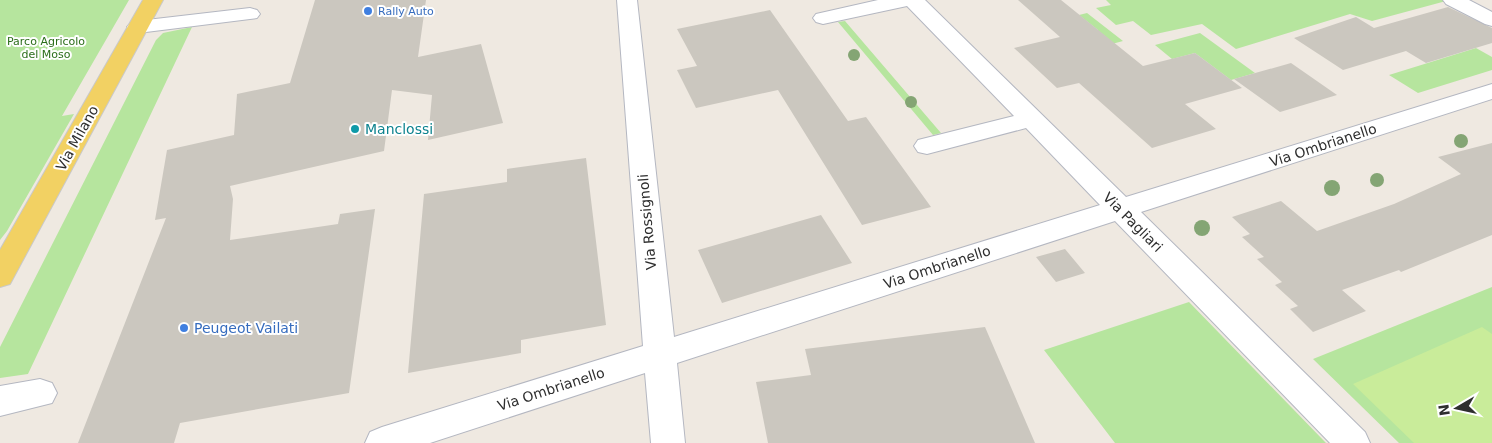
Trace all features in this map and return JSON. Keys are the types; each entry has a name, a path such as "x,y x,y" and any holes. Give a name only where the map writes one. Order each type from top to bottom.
{"main road":[{"name":"Via Milano","path":"0,276 153,0"}],"street":[{"name":"Via Rossignoli","path":"627,0 668,443"},
{"path":"823,18 906,0"},
{"name":"Via Pagliari","path":"913,0 1353,443"},
{"path":"1453,0 1492,20"},
{"path":"138,27 250,14"},
{"name":"Via Ombrianello","path":"382,443 1492,91"},
{"path":"927,146 1031,119"},
{"path":"0,254 24,233"},
{"path":"0,401 40,393"}],"green space":[{"name":"Parco Agricolo del Moso","path":"0,0 129,0 62,116 74,114 0,240"},
{"path":"1106,0 1446,1 1372,21 1350,14 1236,49 1202,24 1151,35 1133,21 1116,25 1096,8 1111,5"},
{"path":"1087,13 1123,41 1086,51 1098,30 1079,15"},
{"path":"845,21 941,133 933,135 838,22"},
{"path":"192,27 28,374 0,378 0,347 156,40 163,33"},
{"path":"1200,33 1255,73 1231,80 1195,53 1172,59 1155,45"},
{"path":"1476,48 1492,57 1492,70 1418,93 1389,75"},
{"path":"1492,287 1492,443 1399,443 1313,359"},
{"path":"1189,302 1326,443 1115,443 1044,350"},
{"path":"1482,327 1492,334 1492,443 1414,443 1353,384"}],"building":[{"path":"315,0 426,0 418,57 481,44 503,123 428,140 432,95 392,90 384,151 230,186 233,199 230,240 338,224 340,214 375,209 349,393 180,423 174,443 78,443 166,218 155,220 167,150 234,135 237,94 290,83"},
{"path":"1018,0 1061,0 1143,66 1195,53 1242,88 1185,104 1216,129 1152,148 1079,83 1057,88 1014,48 1060,37"},
{"path":"1448,7 1492,28 1492,43 1426,63 1406,51 1343,70 1294,38 1356,17 1374,28"},
{"path":"770,10 848,121 866,117 931,207 862,225 778,90 696,108 677,70 697,66 677,29"},
{"path":"1291,63 1337,95 1280,112 1234,79"},
{"path":"1492,143 1492,235 1401,272 1399,270 1342,290 1366,311 1313,332 1290,309 1298,306 1275,285 1282,282 1257,259 1264,257 1242,237 1250,234 1232,217 1281,201 1317,231 1394,204 1461,174 1438,157"},
{"path":"586,158 606,325 521,340 521,353 408,373 424,194 507,182 507,169"},
{"path":"821,215 852,263 722,303 698,250"},
{"path":"1065,249 1085,273 1056,282 1036,257"},
{"path":"985,327 1035,443 768,443 756,382 811,375 805,349"}],"place":[{"name":"Rally Auto","path":"368,11"},
{"name":"Manclossi","path":"355,129"},
{"name":"Peugeot Vailati","path":"184,328"}]}
